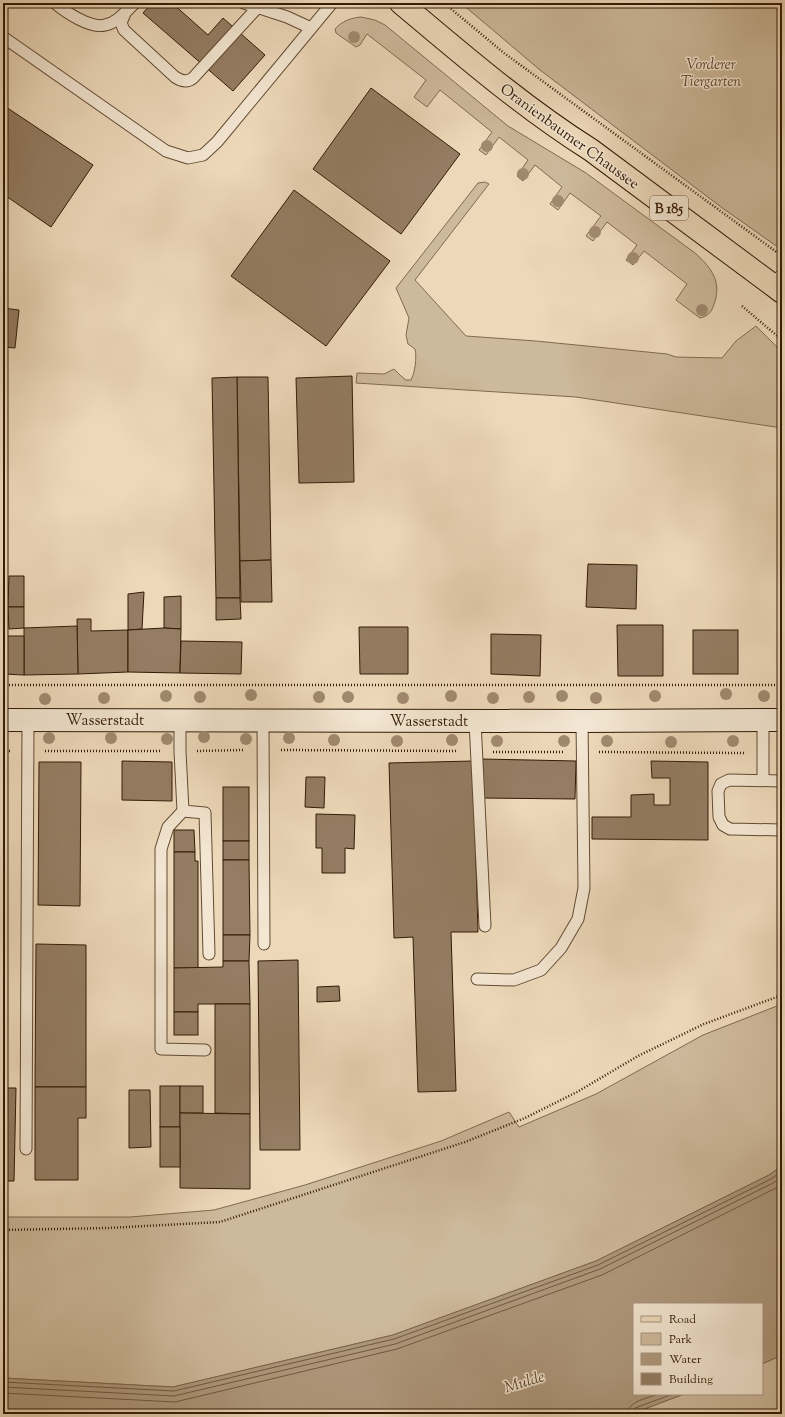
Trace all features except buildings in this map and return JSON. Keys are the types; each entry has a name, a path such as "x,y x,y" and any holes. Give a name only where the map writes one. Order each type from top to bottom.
{"main road":[{"name":"Oranienbaumer Chaussee","path":"401,3 502,88 778,284"},
{"name":"Wasserstadt","path":"3,720 773,720"}],"lane":[{"path":"55,3 73,16 98,26 112,22 135,3"},
{"path":"244,3 287,17 311,28"},
{"path":"3,37 166,151 188,158 203,155 216,142 332,3"},
{"path":"126,11 121,23 124,30 175,76 180,80 186,81 193,78 258,7"},
{"path":"26,1148 28,720"},
{"path":"180,720 183,811 168,827 161,849 161,1049 205,1050"},
{"path":"263,720 264,944"},
{"path":"763,780 763,753 773,720"},
{"path":"475,721 486,926"},
{"path":"477,979 514,980 541,970 561,948 578,919 584,888 581,752 582,721"},
{"path":"782,781 729,780 721,784 718,791 719,817 723,825 730,829 782,830"},
{"path":"183,811 205,813 210,954"}],"path":[{"path":"444,3 504,53 782,256"},
{"path":"742,306 782,340"},
{"path":"3,685 782,685"},
{"path":"3,751 262,750 763,753"},
{"path":"3,1230 108,1228 220,1222 465,1142 525,1118 577,1092 638,1056 704,1024 782,995"}],"green space":[{"name":"Vorderer Tiergarten","path":"461,3 782,3 782,250 721,207 540,70"},
{"path":"361,17 375,20 385,25 508,126 586,173 695,253 711,270 716,283 716,298 710,313 700,318 676,300 687,284 644,251 633,265 626,260 637,245 607,222 593,241 586,236 601,216 570,193 558,210 550,204 562,187 535,165 523,181 517,176 528,160 499,137 486,155 479,150 492,132 440,90 427,107 414,97 426,80 367,34 360,45 356,47 336,33 335,29 344,22"},
{"path":"485,182 489,184 415,280 466,336 536,341 667,354 676,357 722,358 736,341 756,326 782,352 782,428 576,397 356,383 357,373 384,374 394,369 406,380 411,380 415,369 416,352 415,349 408,344 406,335 409,318 396,288 478,183"},
{"path":"782,1004 782,1166 769,1175 596,1261 393,1335 173,1387 3,1378 3,1217 130,1217 214,1210 305,1185 441,1141 509,1112 519,1127 596,1094 703,1035"},
{"path":"782,1355 782,1414 631,1414 681,1395 763,1395 763,1364"}],"water":[{"name":"Mulde","path":"782,1166 782,1355 763,1364 763,1303 633,1303 633,1395 681,1395 631,1414 3,1414 3,1378 173,1387 393,1335 596,1261 769,1175"}]}
